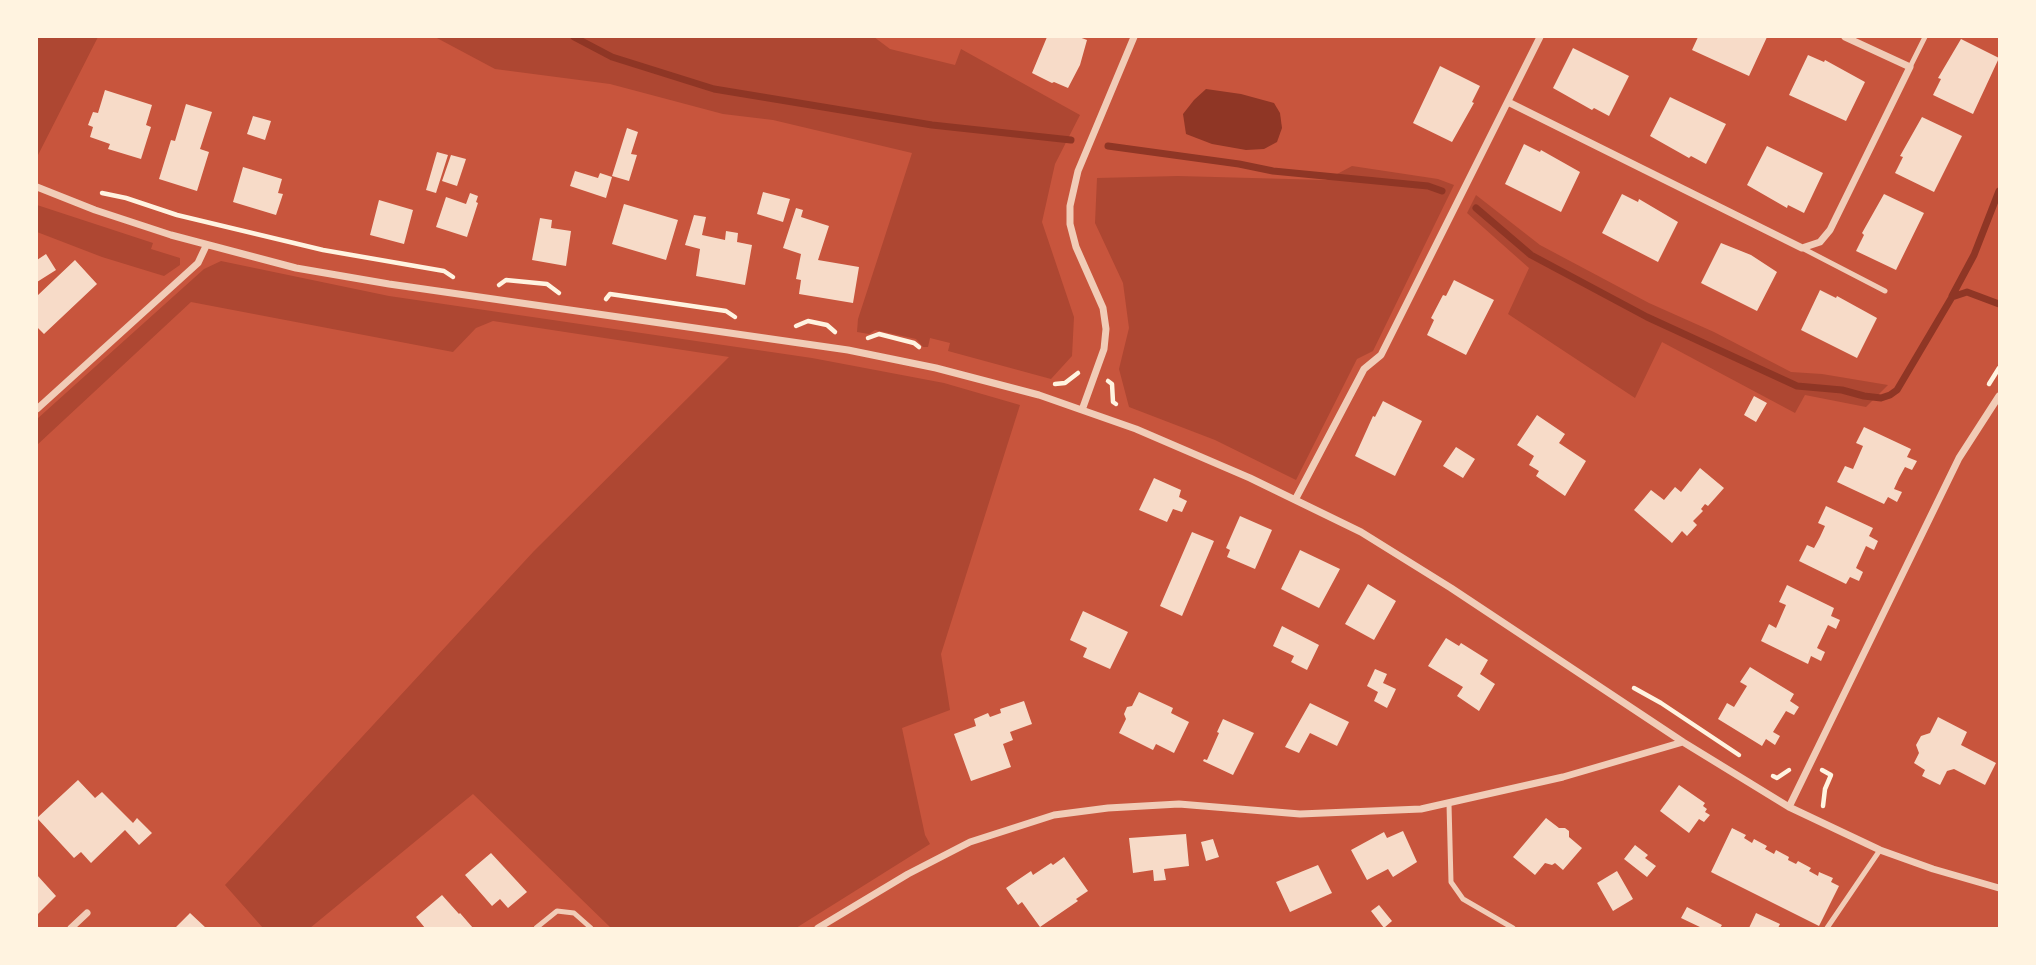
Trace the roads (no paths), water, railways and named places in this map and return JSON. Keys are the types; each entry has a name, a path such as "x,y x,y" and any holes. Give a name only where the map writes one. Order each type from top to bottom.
{"street":[{"path":"1082,410 1104,349 1106,329 1103,308 1076,247 1070,224 1070,206 1078,171 1134,37"},
{"path":"1296,500 1364,369 1381,355 1540,37"},
{"path":"1508,102 1802,248 1820,242 1830,230 1910,67 1845,37"},
{"path":"37,187 95,210 206,246 296,268 389,284 848,350 936,368 1039,395 1142,431 1250,478 1361,532 1440,581 1683,742 1790,807 1880,850 1999,888"},
{"path":"37,409 198,263 206,246"},
{"path":"1790,807 1959,458 1999,396"},
{"path":"818,928 908,874 970,842 1054,815 1108,808 1179,804 1300,814 1421,809 1563,777 1683,742"},
{"path":"71,928 87,913"}],"lane":[{"path":"1910,67 1925,37"},
{"path":"1802,248 1885,291"},
{"path":"1449,804 1451,882 1463,899 1513,928"},
{"path":"1827,928 1880,850"},
{"path":"537,928 557,911 574,913 591,928"}],"waterway":[{"path":"574,37 612,57 714,89 932,125 1071,140"},
{"path":"1108,146 1273,171 1428,186 1442,191"},
{"path":"1952,296 1974,255 1999,191"},
{"path":"1476,208 1531,255 1647,317 1797,386 1842,390 1881,398 1890,395 1897,390 1952,297 1967,292 1999,304"}]}
